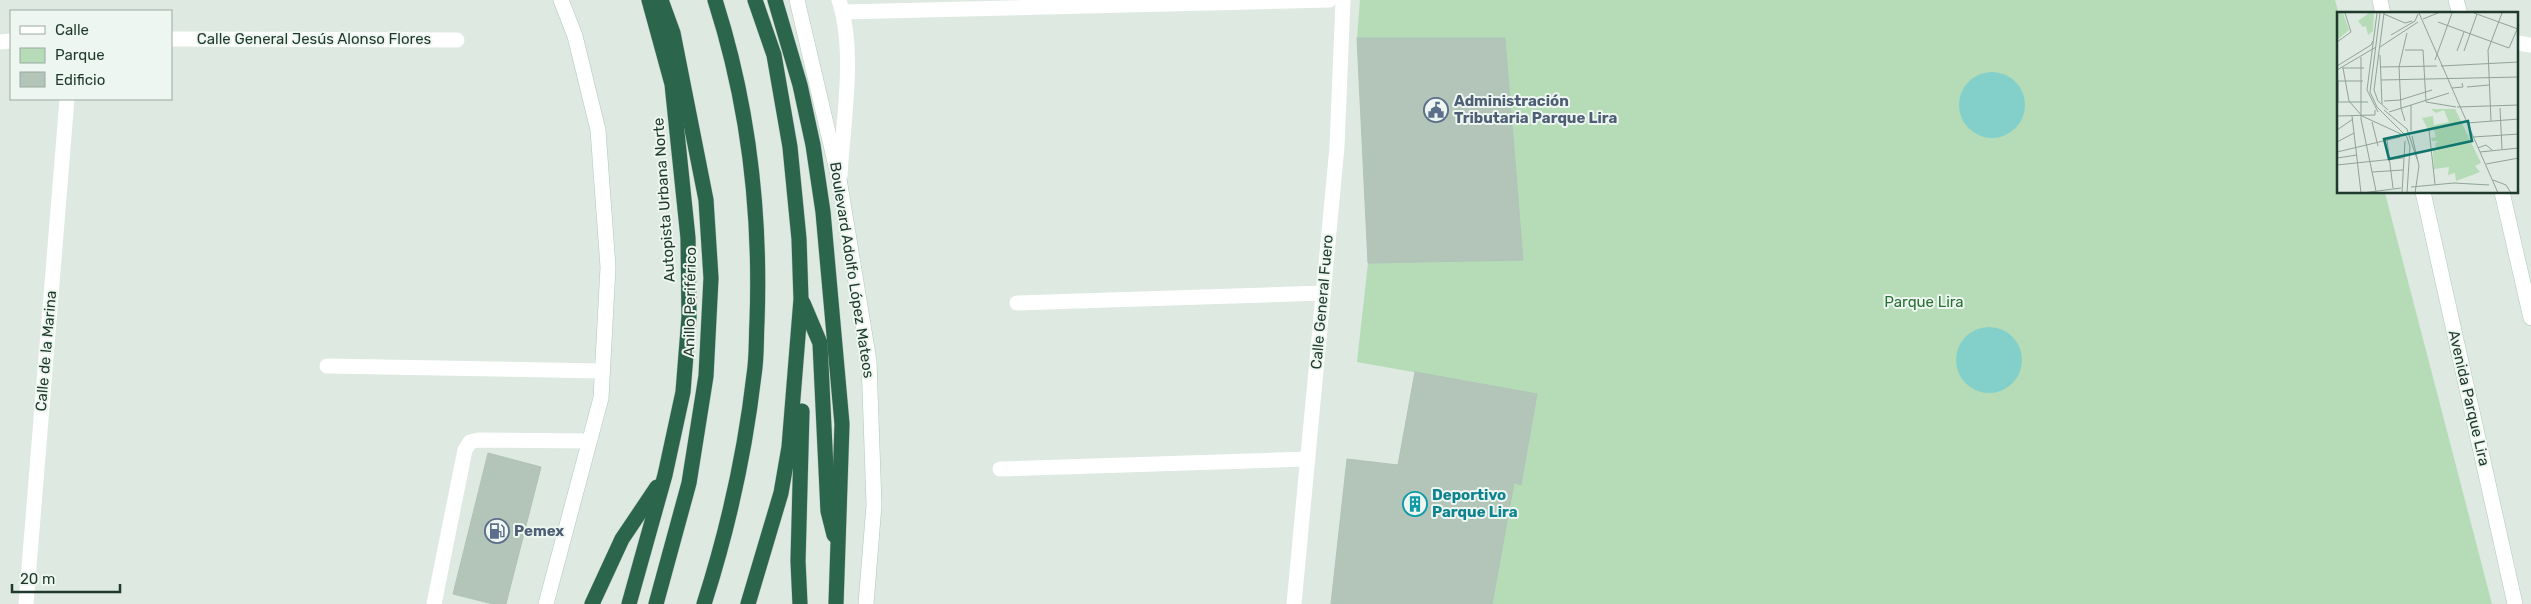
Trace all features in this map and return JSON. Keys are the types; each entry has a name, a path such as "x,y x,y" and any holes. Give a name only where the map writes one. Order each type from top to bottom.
{"highway":[{"name":"Autopista Urbana Norte","path":"629,604 665,475 683,392 689,317 688,238 672,84 649,0"},
{"name":"Anillo Periférico","path":"656,604 688,483 706,376 711,278 706,200 673,33 661,0"},
{"path":"704,604 738,482 755,373 758,279 754,183 737,91 715,0"},
{"path":"755,0 774,55 790,147 799,239 804,346 799,495 800,604"},
{"path":"775,0 800,85 813,145 823,212 842,424 836,604"},
{"path":"801,299 820,343 828,511 838,554"},
{"path":"748,604 783,484 789,447 801,299"},
{"path":"592,604 622,538 665,475"}],"street":[{"path":"546,604 601,398 608,268 598,130 575,36 561,0"},
{"name":"Boulevard Adolfo López Mateos","path":"797,0 839,179 870,361 874,505 866,604"},
{"path":"839,179 847,49 841,6 1329,0"},
{"name":"Calle General Fuero","path":"1294,604 1338,147 1343,0"},
{"name":"Calle General Jesús Alonso Flores","path":"172,39 457,40"},
{"path":"2518,43 2531,45"},
{"name":"Calle de la Marina","path":"26,604 67,100"},
{"name":"Avenida Parque Lira","path":"2423,194 2515,604"},
{"path":"2502,194 2531,318"},
{"path":"1017,303 1323,293"},
{"path":"327,366 602,371"},
{"path":"434,604 465,450 470,442 478,440 589,442"},
{"path":"1000,469 1308,460"}],"green space":[{"name":"Parque Lira","path":"1360,0 2335,0 2338,12 2337,194 2385,194 2492,604 1492,604 1444,471 1521,485 1537,394 1357,362 1368,263 1523,259 1505,38 1357,38"}],"water":[{"path":"1992,72 2005,75 2015,82 2022,92 2025,105 2022,118 2015,128 2005,135 1992,138 1979,135 1969,128 1962,118 1959,105 1962,92 1969,82 1979,75"},
{"path":"1989,327 2002,330 2012,337 2019,347 2022,360 2019,373 2012,383 2002,390 1989,393 1976,390 1966,383 1959,373 1956,360 1959,347 1966,337 1976,330"}],"building":[{"name":"Administración Tributaria Parque Lira","path":"1357,38 1505,38 1523,260 1368,263"},
{"name":"Deportivo Parque Lira","path":"1415,372 1537,394 1521,485 1514,483 1492,604 1331,604 1347,459 1398,465"},
{"name":"Pemex","path":"488,453 541,467 506,604 493,604 453,594"}],"place":[{"name":"Administración Tributaria Parque Lira","path":"1436,110"},
{"name":"Deportivo Parque Lira","path":"1415,504"},
{"name":"Pemex","path":"497,531"}]}
